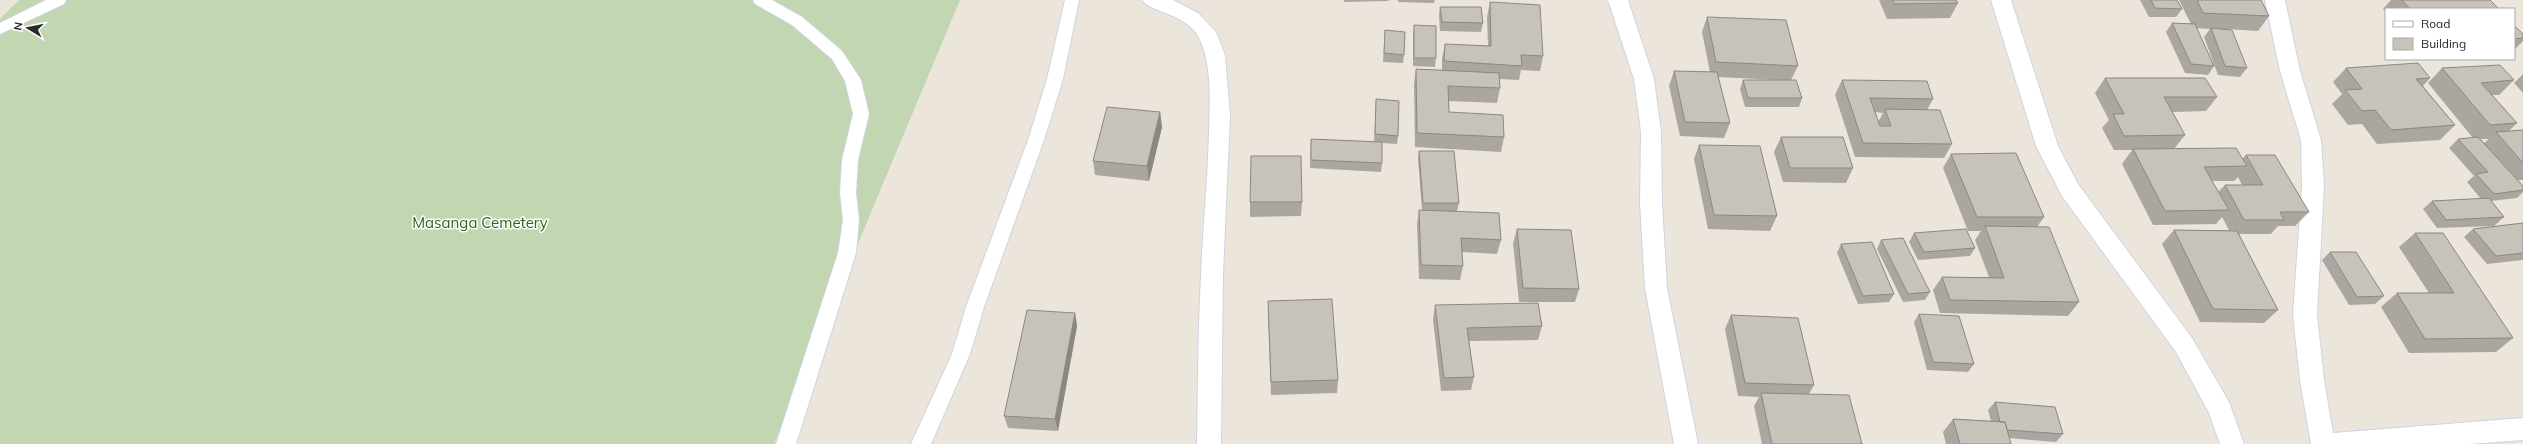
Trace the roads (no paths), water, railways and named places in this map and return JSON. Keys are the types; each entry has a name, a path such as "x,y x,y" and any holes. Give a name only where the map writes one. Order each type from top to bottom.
{"street":[{"path":"1152,0 1178,8 1193,18 1210,37 1218,61 1220,101 1212,276 1209,444"},
{"path":"1618,0 1644,78 1651,132 1651,203 1656,288 1686,444"},
{"path":"2001,0 2047,146 2070,190 2184,345 2220,410 2232,444"},
{"path":"2275,0 2290,71 2311,140 2313,186 2305,315 2312,380 2323,444"},
{"path":"2327,444 2523,429"}],"lane":[{"path":"0,29 59,0"},
{"path":"760,0 797,21 836,54 853,80 861,114 850,160 848,193 850,220 847,253 786,444"},
{"path":"921,444 961,354 978,300 1036,140 1056,79 1072,0"}],"park label":[{"name":"Masanga Cemetery","path":"480,222"}]}
